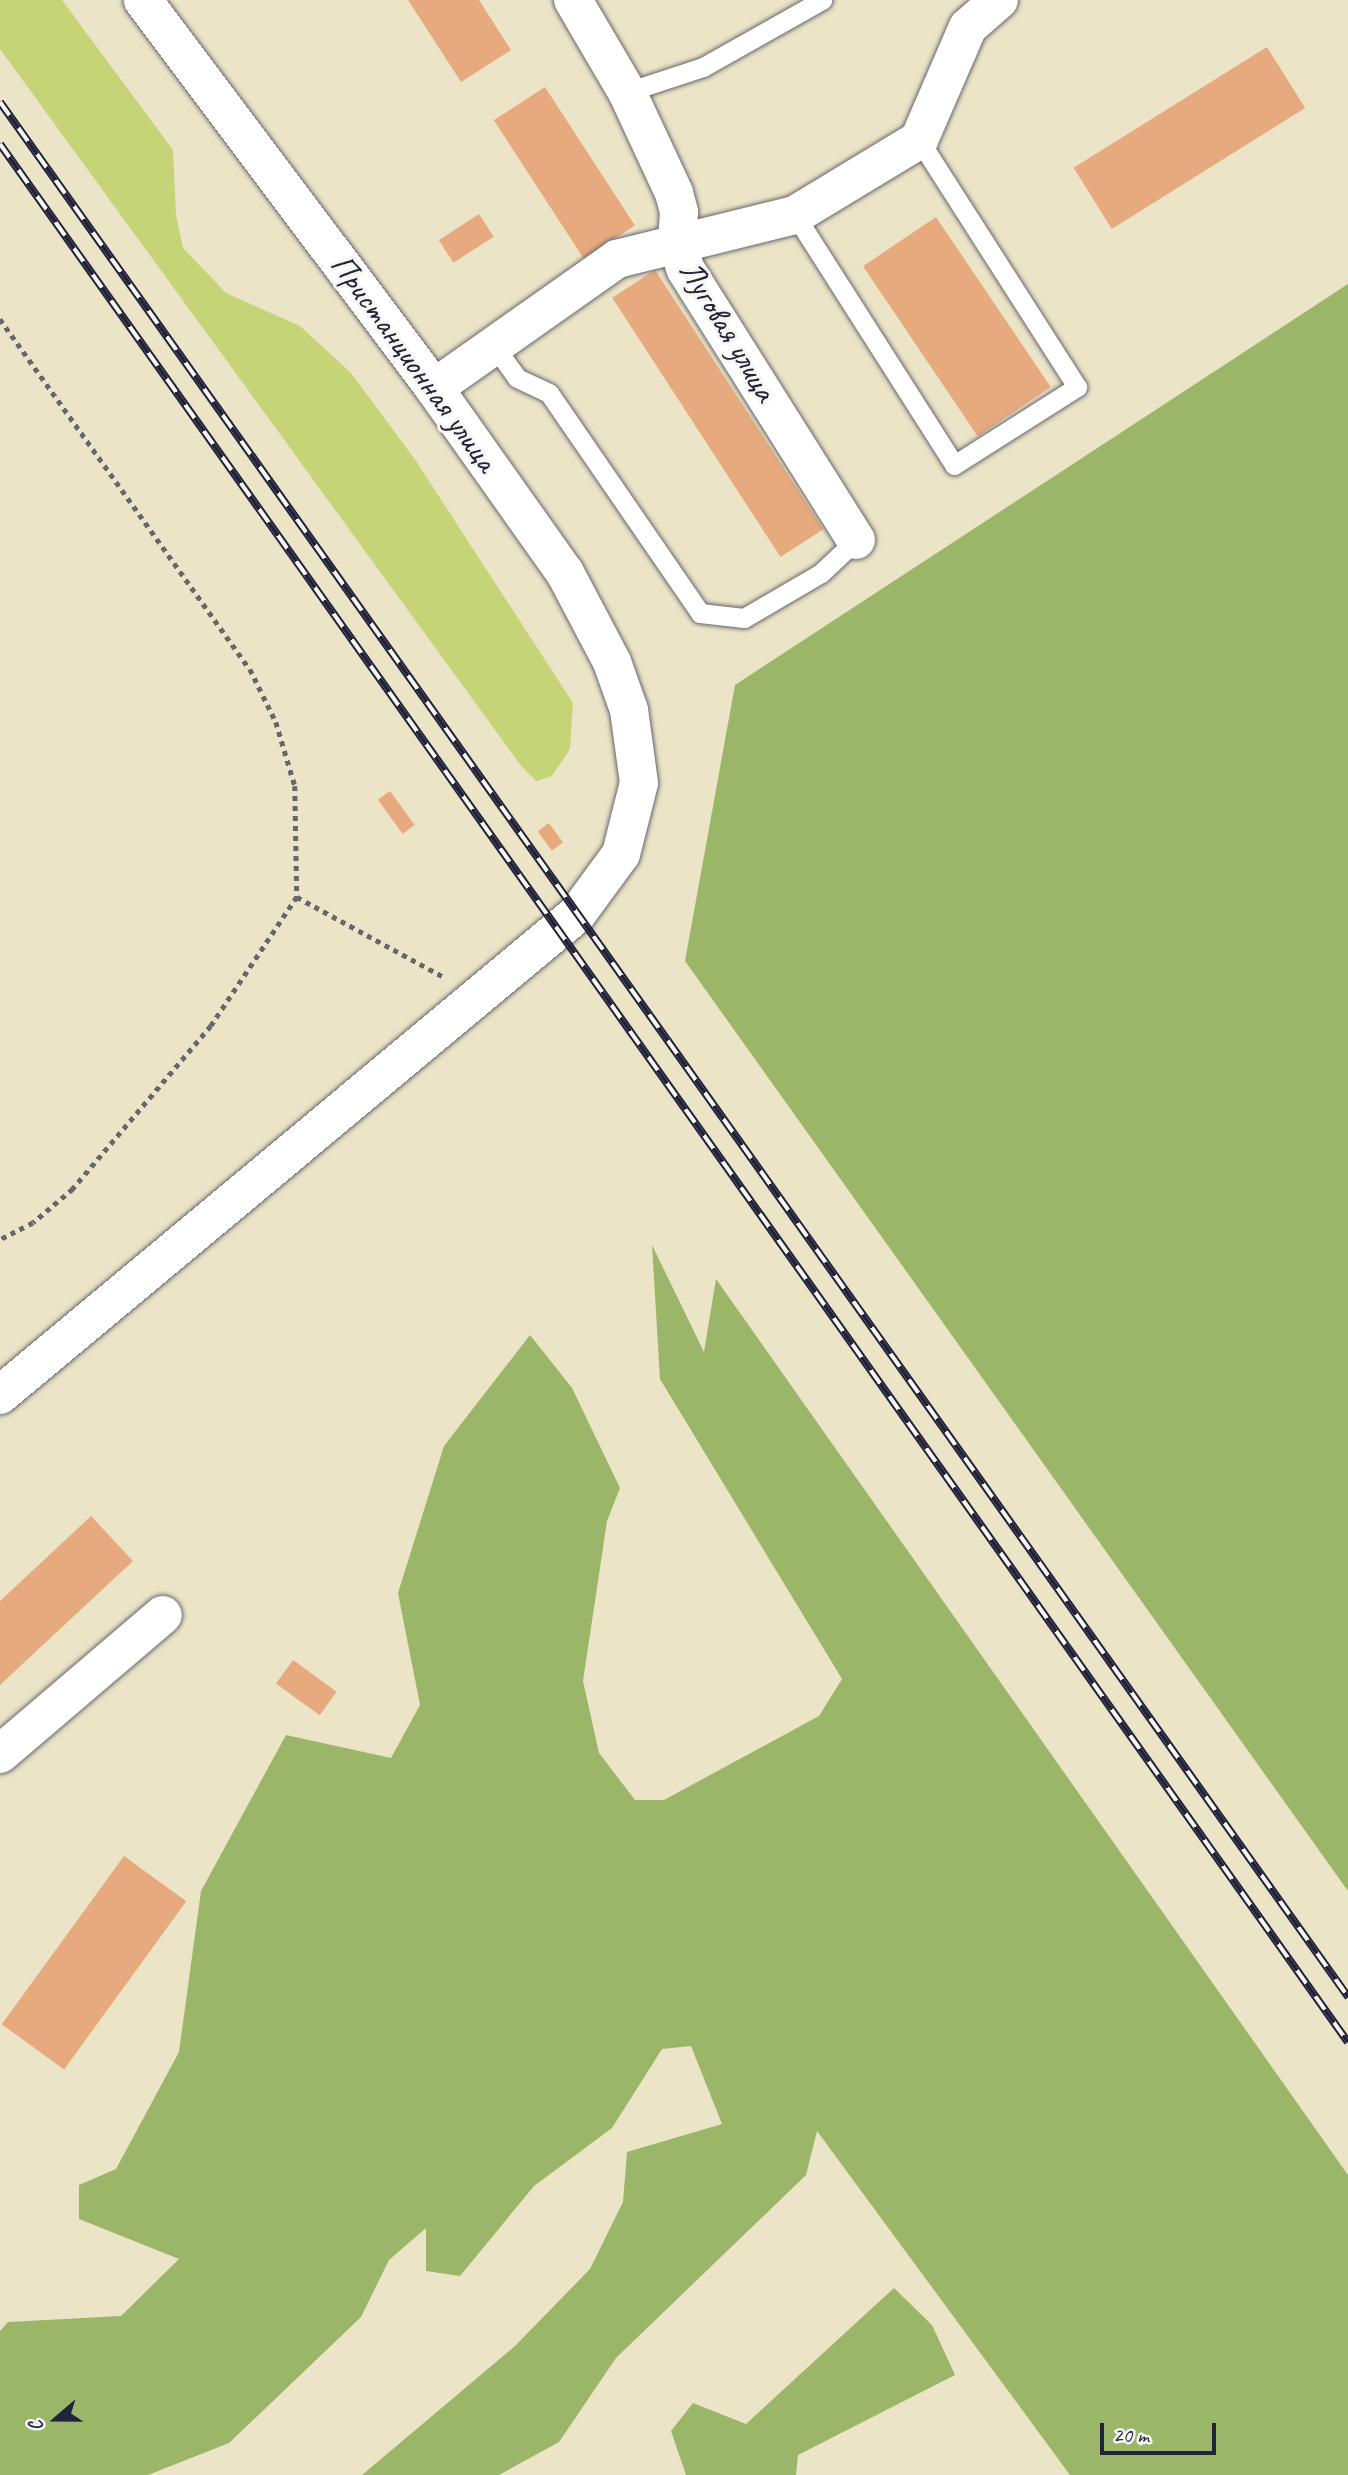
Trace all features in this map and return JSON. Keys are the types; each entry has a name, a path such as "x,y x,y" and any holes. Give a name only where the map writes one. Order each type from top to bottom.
{"street":[{"name":"Пристанционная улица","path":"0,1395 577,914 606,881 632,824 639,783 637,752 625,698 588,612 434,388 143,0"},
{"name":"Луговая улица","path":"573,0 627,92 674,193 679,212 677,243 686,270 856,540"},
{"path":"434,388 617,259 795,215 919,140 968,27 999,0"},
{"path":"0,1754 163,1615"}],"lane":[{"path":"627,92 704,67 822,0"},
{"path":"795,215 954,465 1077,387 919,140"},
{"path":"494,346 517,378 549,393 700,613 744,618 821,573 856,540"}],"path":[{"path":"0,319 250,669 276,722 295,786 297,897 211,1026 73,1189 33,1223 0,1240"},
{"path":"297,897 479,996"}],"green space":[{"path":"0,0 62,0 173,150 176,215 183,248 226,293 300,326 351,373 416,461 573,703 570,749 552,776 536,781 522,767 0,49"},
{"path":"1348,284 1348,1891 685,961 735,685"},
{"path":"652,1245 704,1352 716,1279 1348,2175 1348,2475 1070,2475 817,2131 806,2175 616,2358 559,2442 499,2475 362,2475 515,2346 590,2269 623,2202 627,2152 722,2124 691,2046 662,2049 612,2128 534,2186 460,2276 426,2271 426,2228 389,2260 361,2317 229,2443 148,2475 0,2475 0,2331 8,2322 121,2316 179,2259 79,2219 79,2185 116,2169 179,2052 201,1891 286,1735 391,1758 420,1705 398,1593 444,1446 530,1335 572,1388 620,1488 607,1521 583,1681 599,1753 635,1800 664,1800 819,1716 842,1679 660,1379"},
{"path":"894,2288 932,2325 955,2375 798,2455 796,2475 686,2475 671,2431 693,2403 746,2424"}],"building":[{"path":"408,0 479,0 511,50 461,82"},
{"path":"1267,47 1305,108 1112,229 1074,168"},
{"path":"545,87 635,225 584,259 494,120"},
{"path":"479,214 494,237 453,263 439,240"},
{"path":"936,217 1051,387 978,436 863,266"},
{"path":"655,270 823,529 781,557 612,298"},
{"path":"390,791 415,825 403,834 378,800"},
{"path":"549,823 563,842 552,851 538,831"},
{"path":"91,1516 133,1561 0,1685 0,1601"},
{"path":"293,1660 337,1692 320,1715 276,1683"},
{"path":"124,1856 186,1901 64,2070 2,2024"}],"railway":[{"path":"0,102 1348,1997"},
{"path":"0,144 1348,2042"}]}
